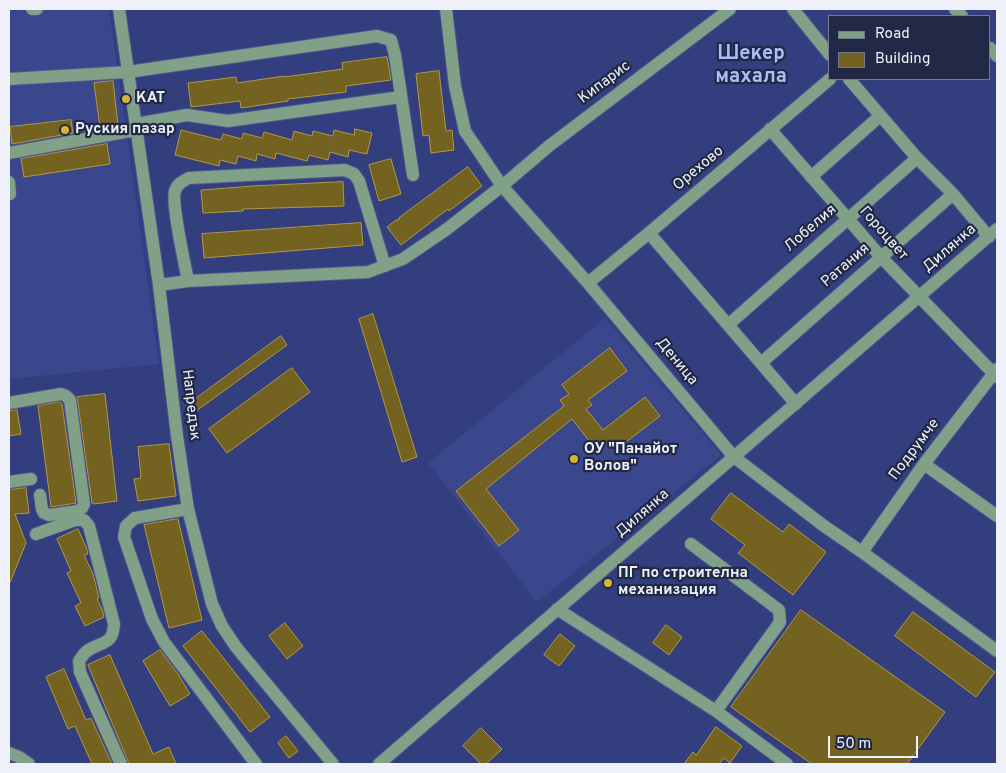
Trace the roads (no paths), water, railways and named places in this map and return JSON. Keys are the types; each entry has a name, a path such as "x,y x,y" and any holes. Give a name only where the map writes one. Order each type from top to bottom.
{"street":[{"path":"32,9 37,9"},
{"name":"Напредък","path":"119,9 159,285 177,436 188,509 212,604 222,626 236,647 333,764"},
{"name":"Деница","path":"446,9 455,86 465,131 502,186 588,282 734,457 824,526 997,651"},
{"name":"Кипарис","path":"159,285 188,281 368,272 404,259 447,229 549,146 730,9"},
{"path":"793,9 828,53"},
{"path":"9,79 128,72 377,36 391,40 395,55 413,175"},
{"name":"Орехово","path":"588,282 828,80"},
{"path":"850,80 917,158 993,233"},
{"path":"9,153 187,115 228,121 401,97"},
{"path":"811,177 880,116"},
{"name":"Гороцвет","path":"770,129 881,257 996,373"},
{"name":"Лобелия","path":"728,325 917,158"},
{"path":"188,281 174,206 174,192 180,182 189,178 345,170 354,174 359,181 385,266"},
{"path":"9,182 9,194"},
{"name":"Ратания","path":"761,363 952,194"},
{"path":"649,232 796,404"},
{"name":"Дилянка","path":"379,764 993,233"},
{"name":"Подрумче","path":"862,552 924,464 996,373"},
{"path":"9,402 61,394 70,400 84,504 78,511 44,514 40,495"},
{"path":"924,464 997,516"},
{"path":"9,482 31,479"},
{"path":"188,509 135,518 126,526 124,538 152,618 164,642 256,764"},
{"path":"36,534 75,520 84,520 89,526 114,624 114,634 108,641 85,652 79,661 80,672 121,764"},
{"path":"691,544 779,610 780,622 716,711"},
{"path":"557,609 716,711 787,764"},
{"path":"9,752 29,764"}],"place":[{"name":"КАТ","path":"126,99"},
{"name":"Руския пазар","path":"65,130"},
{"name":"ОУ \"Панайот Волов\"","path":"574,459"},
{"name":"ПГ по строителна механизация","path":"608,583"}],"district":[{"name":"Шекер махала","path":"751,66"}]}
